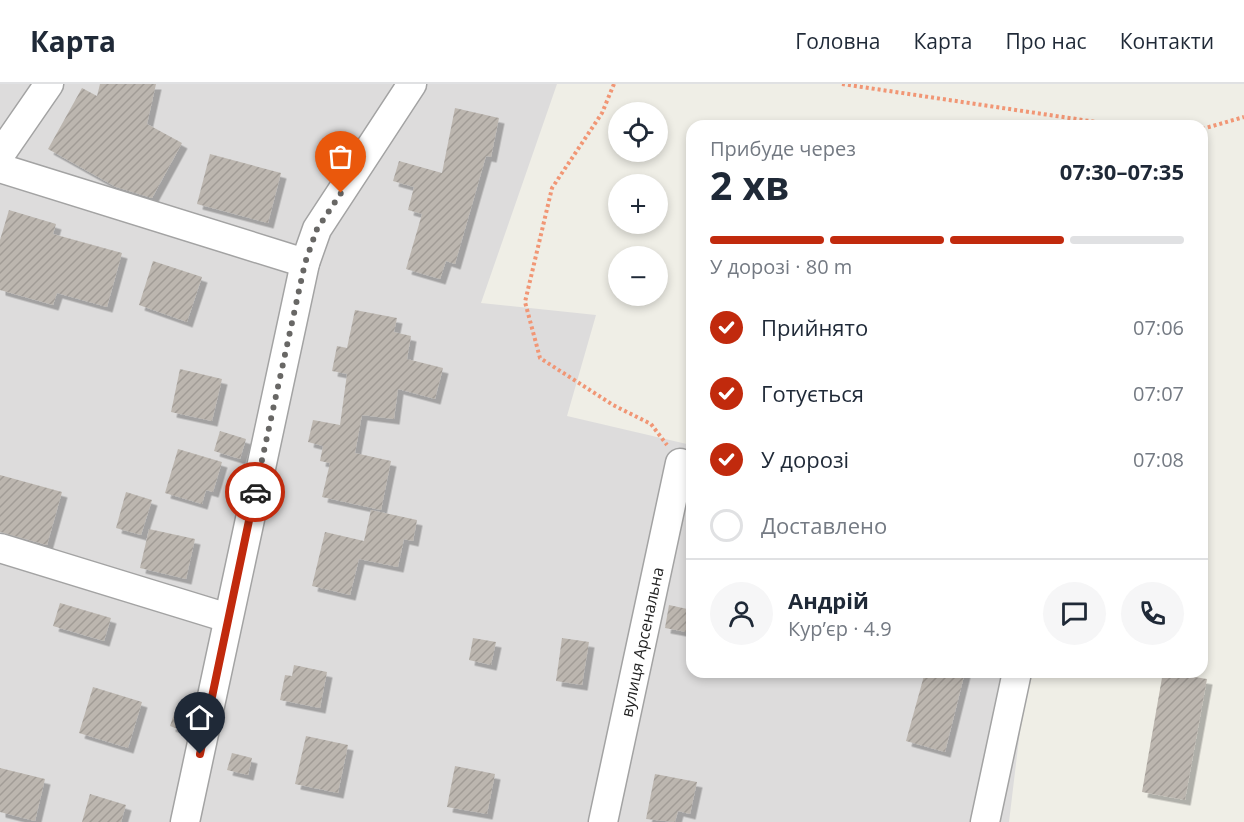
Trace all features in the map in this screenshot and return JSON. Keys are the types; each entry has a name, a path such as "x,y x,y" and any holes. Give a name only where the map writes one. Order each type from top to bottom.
{"street":[{"path":"0,155 49,84"},
{"path":"185,822 305,263 317,229 412,84"},
{"path":"0,168 305,263"},
{"name":"вулиця Арсенальна","path":"603,822 680,463"},
{"path":"0,548 228,618"},
{"path":"985,822 1016,678"}],"path":[{"path":"614,84 602,113 552,188 525,302 540,358 614,405 651,424 680,463"},
{"path":"842,84 1083,120"},
{"path":"1208,127 1244,117"}],"shaded area":[{"path":"0,84 557,84 481,303 596,315 567,416 686,444 686,678 1026,678 1009,822 0,822"}],"building":[{"path":"100,84 156,84 147,124 182,143 152,198 116,187 48,149 82,88 97,96"},
{"path":"455,108 499,118 491,157 486,156 455,264 446,261 440,279 406,269 422,214 408,210 414,187 393,181 399,161 442,173"},
{"path":"210,154 281,173 268,223 197,204"},
{"path":"9,210 56,224 53,234 122,253 107,307 57,293 53,305 0,290 0,240"},
{"path":"153,261 202,277 187,322 139,305"},
{"path":"355,310 397,318 394,332 411,336 407,359 443,368 435,399 398,389 394,419 362,415 355,453 391,461 381,510 322,497 330,463 320,461 323,446 308,442 313,420 340,425 347,374 332,371 337,346 347,348"},
{"path":"180,369 222,379 212,421 171,412"},
{"path":"220,431 246,439 240,459 214,451"},
{"path":"178,449 222,462 213,492 206,490 202,504 165,493"},
{"path":"0,475 62,492 47,545 0,532"},
{"path":"126,492 152,500 141,535 116,528"},
{"path":"371,510 417,520 413,541 404,539 398,567 359,559 350,595 312,586 325,532 364,541"},
{"path":"149,529 195,539 186,579 140,568"},
{"path":"60,603 111,618 104,641 53,626"},
{"path":"669,605 686,609 686,632 665,628"},
{"path":"473,638 496,642 491,665 469,660"},
{"path":"562,638 589,642 582,685 556,681"},
{"path":"294,665 327,672 320,708 280,700 285,675 292,676"},
{"path":"923,678 964,678 945,752 906,741"},
{"path":"1162,678 1207,679 1185,800 1142,792"},
{"path":"93,687 142,702 128,748 79,733"},
{"path":"176,708 191,713 186,732 170,726"},
{"path":"306,736 348,745 338,793 295,784"},
{"path":"232,753 252,758 248,775 227,770"},
{"path":"455,766 495,774 487,814 447,807"},
{"path":"0,768 45,779 35,821 0,812"},
{"path":"655,774 697,782 690,814 678,811 675,822 646,819"},
{"path":"90,794 126,805 121,822 82,822"}],"way so far":[{"path":"255,492 305,263 317,229 341,193"}],"route":[{"path":"200,754 255,492"}]}
